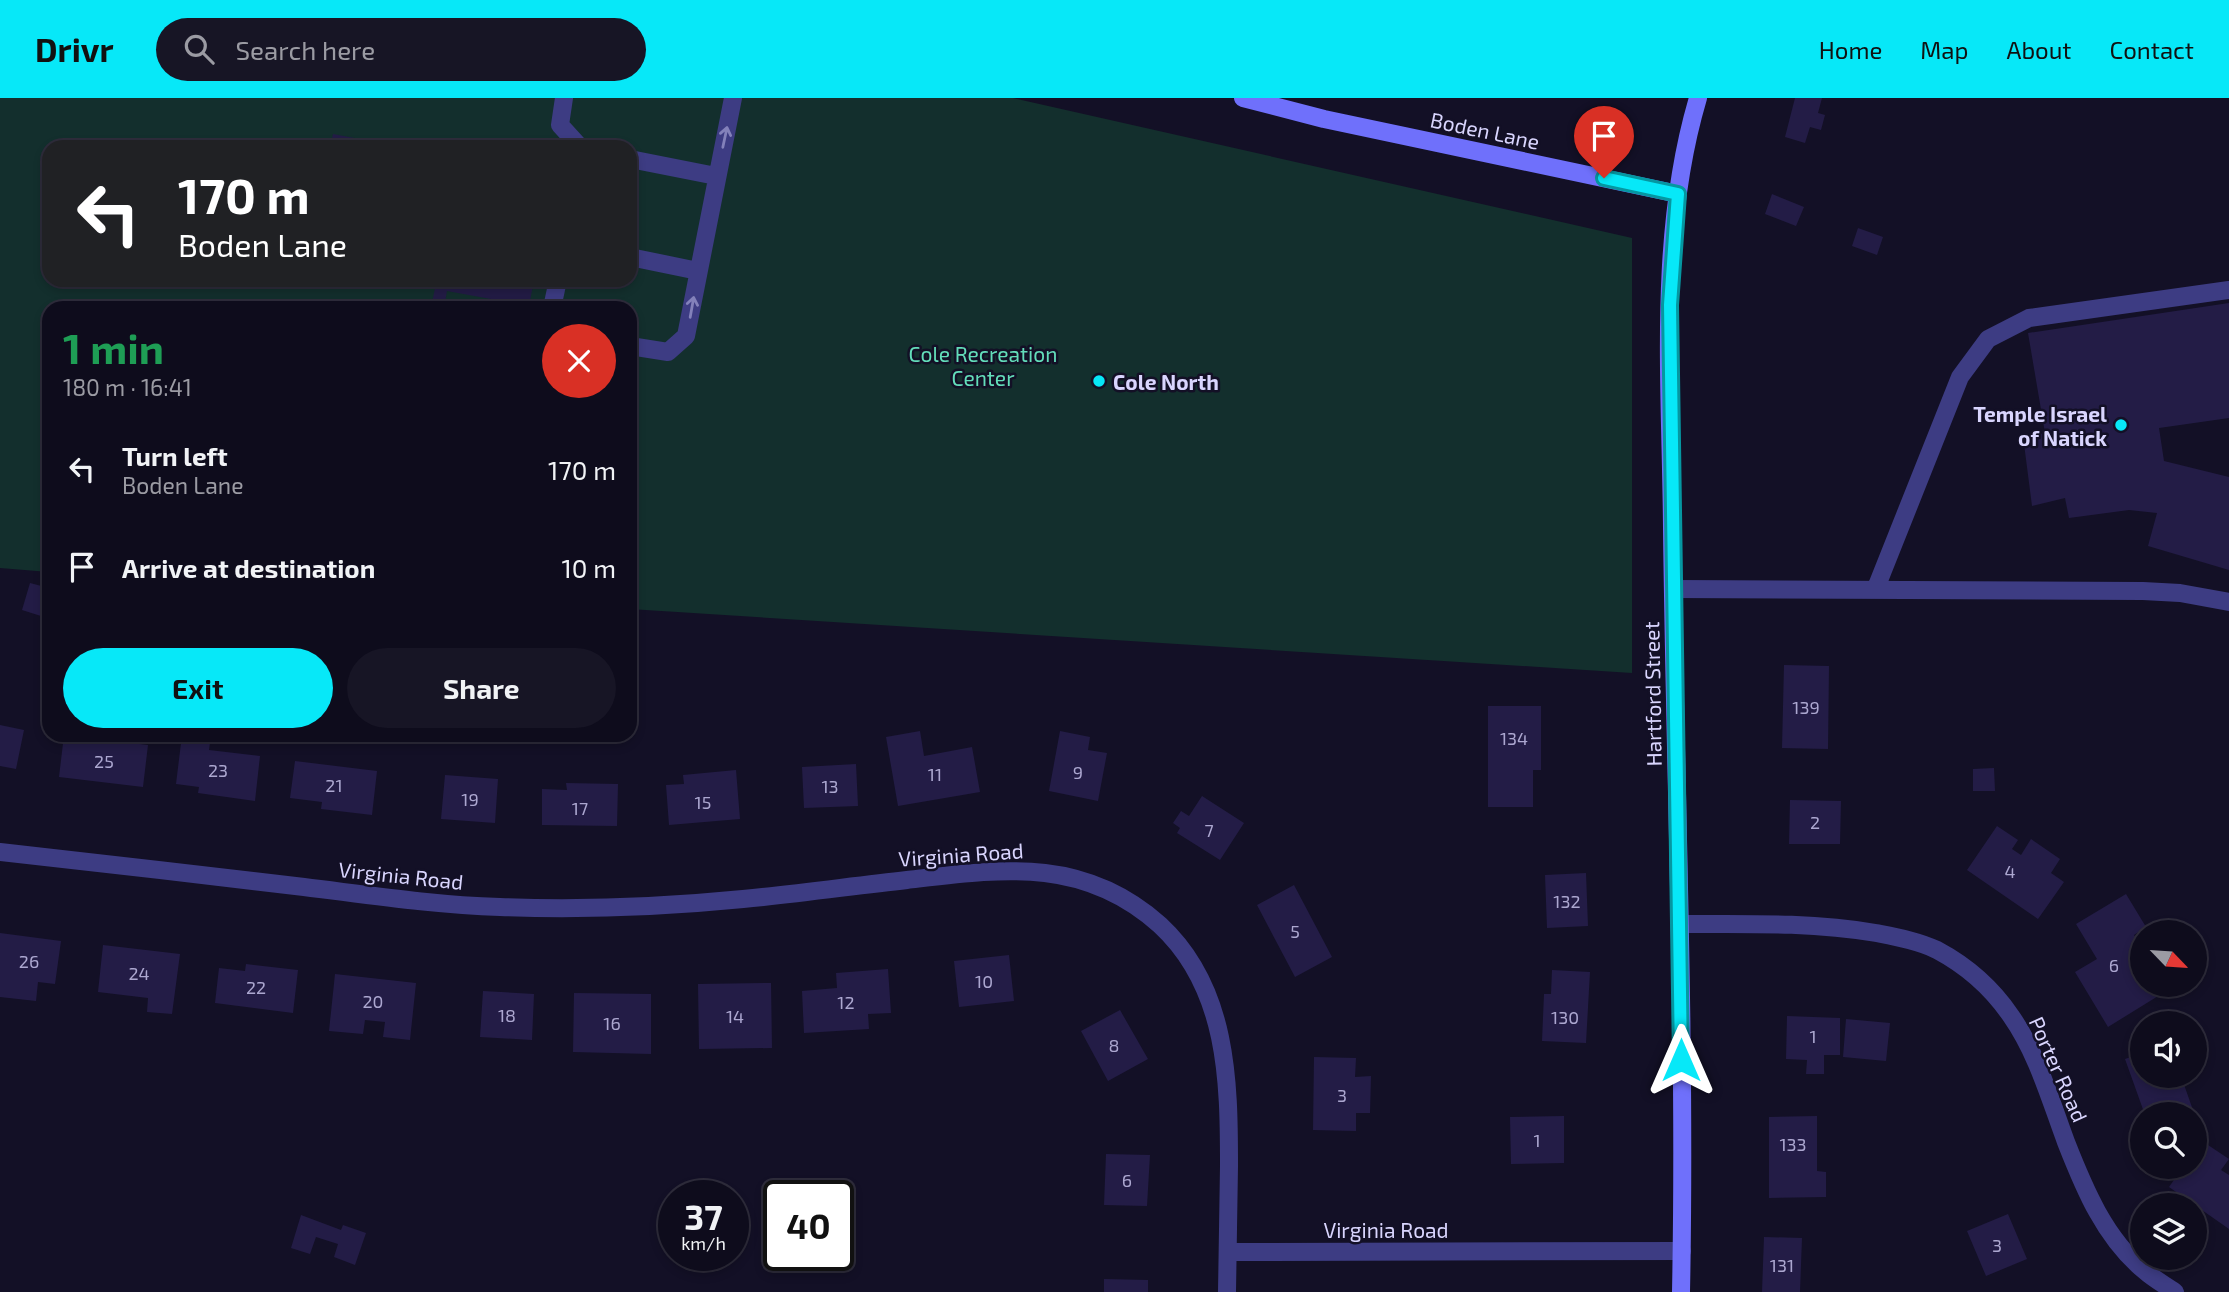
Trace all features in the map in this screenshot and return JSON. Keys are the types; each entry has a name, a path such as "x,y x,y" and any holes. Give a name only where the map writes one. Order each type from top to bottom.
{"street":[{"path":"564,98 560,125 574,140"},
{"path":"637,347 668,352 686,336 733,98"},
{"name":"Boden Lane","path":"1243,98 1324,119 1678,194"},
{"name":"Hartford Street","path":"1681,1292 1681,924 1670,305 1678,194 1698,98"},
{"path":"637,160 716,176"},
{"path":"637,258 698,271"},
{"path":"1876,588 1960,377 1989,338 2029,318 2229,290"},
{"path":"1673,589 2143,591 2180,593 2229,602"},
{"name":"Virginia Road","path":"0,852 432,902 557,909 742,899 1001,870 1073,877 1107,890 1158,924 1180,947 1199,974 1222,1040 1229,1128 1228,1252 1682,1251"},
{"name":"Porter Road","path":"1681,924 1805,925 1851,929 1898,937 1934,949 1966,967 1991,990 2012,1017 2033,1055 2083,1186 2101,1219 2119,1246 2144,1271 2175,1292"},
{"path":"1227,1292 1228,1252"}],"green space":[{"name":"Cole Recreation Center","path":"0,98 1013,98 1632,238 1632,673 637,609 637,301 42,301 42,571 0,568"}],"building":[{"path":"1795,98 1822,98 1818,113 1825,115 1821,130 1810,127 1805,143 1785,137"},
{"path":"333,134 365,140 332,140"},
{"path":"1772,194 1804,207 1796,226 1765,214"},
{"path":"1858,228 1883,237 1877,255 1852,246"},
{"path":"431,287 533,287 530,301 502,301 447,291 445,301 432,301 435,288"},
{"path":"2229,303 2229,418 2159,428 2164,461 2229,477 2229,570 2148,546 2157,513 2129,510 2069,518 2065,498 2032,506 2023,436 2045,433 2028,333"},
{"path":"30,583 42,586 41,616 22,610"},
{"path":"1784,665 1829,666 1828,749 1782,748"},
{"path":"1488,706 1541,706 1541,770 1533,770 1533,807 1488,807"},
{"path":"0,725 24,730 16,769 0,766"},
{"path":"920,731 924,756 972,747 980,792 898,806 886,737"},
{"path":"1060,731 1090,737 1088,750 1107,753 1098,801 1049,791"},
{"path":"63,742 123,742 148,745 143,787 59,777"},
{"path":"181,742 210,742 209,750 260,756 255,801 198,793 199,787 176,784"},
{"path":"295,761 377,771 372,815 321,809 322,802 290,798"},
{"path":"856,764 858,806 804,808 802,767"},
{"path":"1994,768 1995,791 1973,791 1973,769"},
{"path":"736,770 740,819 669,825 666,785 684,784 683,775"},
{"path":"445,775 498,779 495,823 441,819"},
{"path":"566,783 618,784 617,826 542,825 542,789 567,790"},
{"path":"1202,796 1244,823 1220,860 1177,833 1180,828 1173,823 1181,811 1189,816"},
{"path":"1790,800 1841,801 1840,844 1789,844"},
{"path":"1997,826 2018,840 2012,849 2021,855 2031,839 2060,859 2051,873 2064,882 2038,919 1967,870"},
{"path":"1586,873 1588,926 1547,928 1545,875"},
{"path":"1294,885 1332,957 1295,977 1257,905"},
{"path":"2126,894 2142,920 2130,920 2130,998 2155,998 2108,1027 2075,972 2097,959 2076,924"},
{"path":"0,933 61,941 55,984 38,982 36,1001 0,997"},
{"path":"103,945 180,954 172,1014 147,1012 148,998 98,992"},
{"path":"1009,955 1014,1001 959,1007 954,961"},
{"path":"246,964 298,970 293,1013 215,1003 219,968 245,971"},
{"path":"888,969 891,1013 868,1014 869,1029 804,1033 802,991 837,988 836,973"},
{"path":"1552,970 1590,972 1586,1043 1542,1041 1544,994 1551,994"},
{"path":"335,974 416,983 410,1040 383,1037 385,1022 365,1020 363,1034 329,1031"},
{"path":"771,983 772,1048 699,1049 698,984"},
{"path":"483,991 534,994 532,1040 480,1037"},
{"path":"574,993 651,994 651,1054 573,1052"},
{"path":"1120,1010 1148,1059 1108,1081 1081,1031"},
{"path":"1787,1016 1840,1018 1840,1055 1824,1055 1824,1074 1806,1074 1807,1060 1786,1059"},
{"path":"1846,1019 1890,1023 1886,1061 1843,1057"},
{"path":"1314,1057 1356,1058 1355,1077 1371,1076 1370,1113 1356,1113 1356,1131 1313,1130"},
{"path":"2130,1057 2130,1073 2125,1059"},
{"path":"2135,1088 2185,1088 2190,1102 2140,1102"},
{"path":"1564,1116 1564,1163 1511,1164 1510,1117"},
{"path":"1817,1116 1817,1171 1826,1172 1826,1197 1769,1198 1769,1117"},
{"path":"2207,1144 2229,1159 2221,1170 2229,1175 2229,1229 2207,1214 2207,1193 2178,1193 2169,1187 2175,1179 2207,1179"},
{"path":"1106,1154 1150,1155 1147,1206 1104,1205"},
{"path":"2008,1214 2027,1259 1986,1276 1967,1231"},
{"path":"301,1215 341,1230 343,1225 366,1233 355,1265 334,1257 338,1244 316,1237 310,1254 291,1248"},
{"path":"1764,1237 1802,1238 1800,1292 1762,1292"},
{"path":"1104,1279 1148,1280 1148,1292 1104,1292"}],"place":[{"name":"Cole North","path":"1099,381"},
{"name":"Temple Israel of Natick","path":"2121,425"}],"route":[{"path":"1604,178 1678,194 1670,305 1681,1060"}]}
